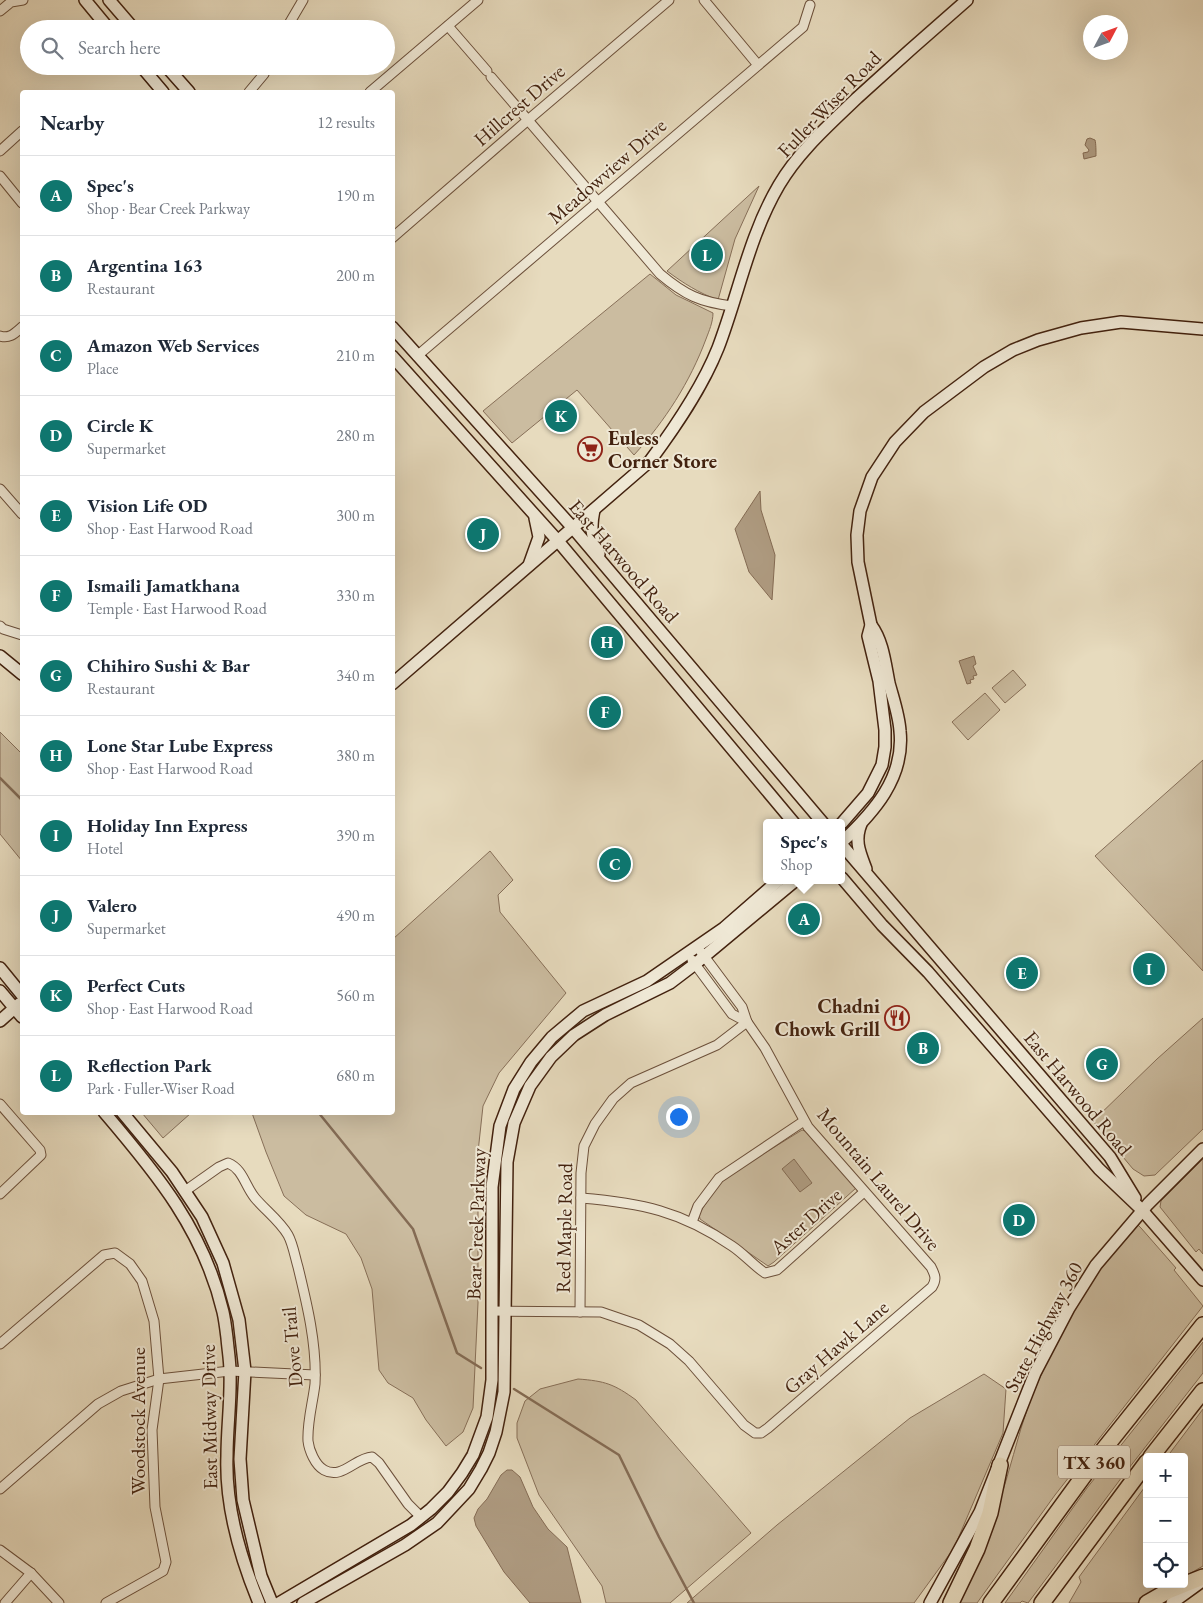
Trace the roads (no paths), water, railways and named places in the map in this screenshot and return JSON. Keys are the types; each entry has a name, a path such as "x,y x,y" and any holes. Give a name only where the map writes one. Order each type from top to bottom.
{"highway":[{"name":"TX 360","path":"991,1603 1021,1559 1096,1459 1203,1325"},
{"name":"TX 360","path":"1154,1453 1203,1391"},
{"path":"951,1603 977,1549 990,1513 1000,1464"},
{"name":"TX 360","path":"1042,1603 1143,1467"},
{"path":"1146,1603 1168,1591 1203,1577"}],"main road":[{"path":"85,0 102,20"},
{"path":"109,0 126,20"},
{"name":"Fuller-Wiser Road","path":"395,681 650,461 670,436 717,350 760,221 780,184 803,151 899,59 967,0"},
{"path":"149,75 161,90"},
{"path":"174,75 187,90"},
{"path":"845,840 879,803 891,780 899,752 900,732 878,634 871,625 858,562 857,535 860,511 872,477 895,442 924,412 984,367 1013,350 1038,340 1081,328 1121,322 1200,330"},
{"name":"East Harwood Road","path":"395,330 573,528 820,819"},
{"name":"East Harwood Road","path":"395,359 558,541 791,819"},
{"path":"594,510 590,528 602,563"},
{"path":"529,567 539,537 534,514"},
{"path":"845,820 868,793 882,764 885,747 880,690 868,636 871,625"},
{"path":"645,644 661,632"},
{"path":"0,656 20,672"},
{"path":"768,792 785,819"},
{"path":"862,823 858,832 857,844 869,877"},
{"name":"East Harwood Road","path":"845,847 1110,1157 1142,1210"},
{"name":"East Harwood Road","path":"845,882 882,925 928,972 1098,1169 1142,1210 1203,1280"},
{"name":"Bear Creek Parkway","path":"699,956 724,928 774,884"},
{"name":"Bear Creek Parkway","path":"303,1603 405,1545 437,1523 469,1489 489,1453 500,1416 504,1392 507,1162 514,1123 530,1086 551,1057 574,1035 605,1015 670,983 699,956 791,884"},
{"name":"Bear Creek Parkway","path":"279,1603 411,1525 448,1492 473,1455 487,1417 492,1380 492,1187 495,1151 500,1126 514,1088 531,1062 552,1037 583,1011 647,981 688,954 699,956"},
{"path":"0,968 20,993"},
{"path":"0,991 20,1009 0,1021"},
{"path":"989,1042 1001,1031"},
{"name":"East Midway Drive","path":"107,1115 146,1161 190,1224 210,1266 224,1313 230,1371 226,1457 233,1522 241,1553 259,1603"},
{"name":"East Midway Drive","path":"124,1115 172,1172 185,1191 202,1217 223,1263 239,1320 245,1371 240,1459 243,1500 262,1576 272,1603"},
{"name":"State Highway 360","path":"930,1603 980,1512 1035,1373 1069,1308 1096,1265 1142,1210 1203,1149"},
{"path":"1172,1603 1203,1581"}],"street":[{"path":"0,12 11,1 23,0"},
{"path":"291,20 303,0"},
{"path":"395,71 478,0"},
{"name":"Hillcrest Drive","path":"395,235 669,0"},
{"path":"704,0 758,65"},
{"name":"Meadowview Drive","path":"417,356 803,27 810,5"},
{"path":"448,26 660,274 676,288 707,303 732,306"},
{"path":"251,90 263,75"},
{"path":"372,90 390,75"},
{"path":"0,151 20,133"},
{"path":"0,176 20,201"},
{"path":"3,337 11,336 20,328"},
{"path":"0,489 20,512"},
{"path":"0,626 3,629 20,634"},
{"name":"Mountain Laurel Drive","path":"699,956 742,1007 748,1022 770,1057 804,1121 931,1267 936,1281"},
{"name":"Red Maple Road","path":"580,1312 581,1173 584,1146 595,1124 613,1099 631,1083 717,1045 748,1022"},
{"path":"0,1104 40,1150 41,1155 0,1194"},
{"path":"581,1198 650,1207 692,1222 698,1206 719,1178 804,1121"},
{"name":"Dove Trail","path":"185,1191 219,1166 228,1163 236,1166 254,1197 288,1235 305,1295 313,1342 314,1375 308,1441 317,1465 333,1473 341,1472 366,1458 372,1458 379,1463 408,1504 421,1517"},
{"name":"Aster Drive","path":"692,1222 733,1247 764,1274 777,1270 864,1192"},
{"name":"Woodstock Avenue","path":"0,1344 104,1254 115,1252 130,1264 142,1280 154,1321 159,1379 152,1430 155,1507 166,1562 163,1571 106,1603"},
{"name":"Gray Hawk Lane","path":"580,1312 601,1312 639,1325 670,1344 689,1361 744,1425 755,1433 761,1433 932,1287 936,1281"},
{"path":"492,1312 580,1312"},
{"path":"0,1490 98,1404 121,1390 159,1379 230,1371 314,1375"},
{"path":"0,1550 31,1573 58,1603"},
{"path":"5,1603 31,1573"}],"waterway":[{"path":"0,778 20,798"},
{"path":"320,1115 413,1229 457,1353 481,1368"},
{"path":"514,1389 619,1455 694,1603"}],"place":[{"name":"Reflection Park","path":"707,255"},
{"name":"Perfect Cuts","path":"561,416"},
{"name":"Euless Corner Store","path":"590,449"},
{"name":"Valero","path":"483,534"},
{"name":"Lone Star Lube Express","path":"607,642"},
{"name":"Ismaili Jamatkhana","path":"605,712"},
{"name":"Amazon Web Services","path":"615,864"},
{"name":"Spec's","path":"804,919"},
{"name":"Holiday Inn Express","path":"1149,969"},
{"name":"Vision Life OD","path":"1022,973"},
{"name":"Chadni Chowk Grill","path":"897,1018"},
{"name":"Argentina 163","path":"923,1048"},
{"name":"Chihiro Sushi & Bar","path":"1102,1064"},
{"name":"Circle K","path":"1019,1220"}]}
